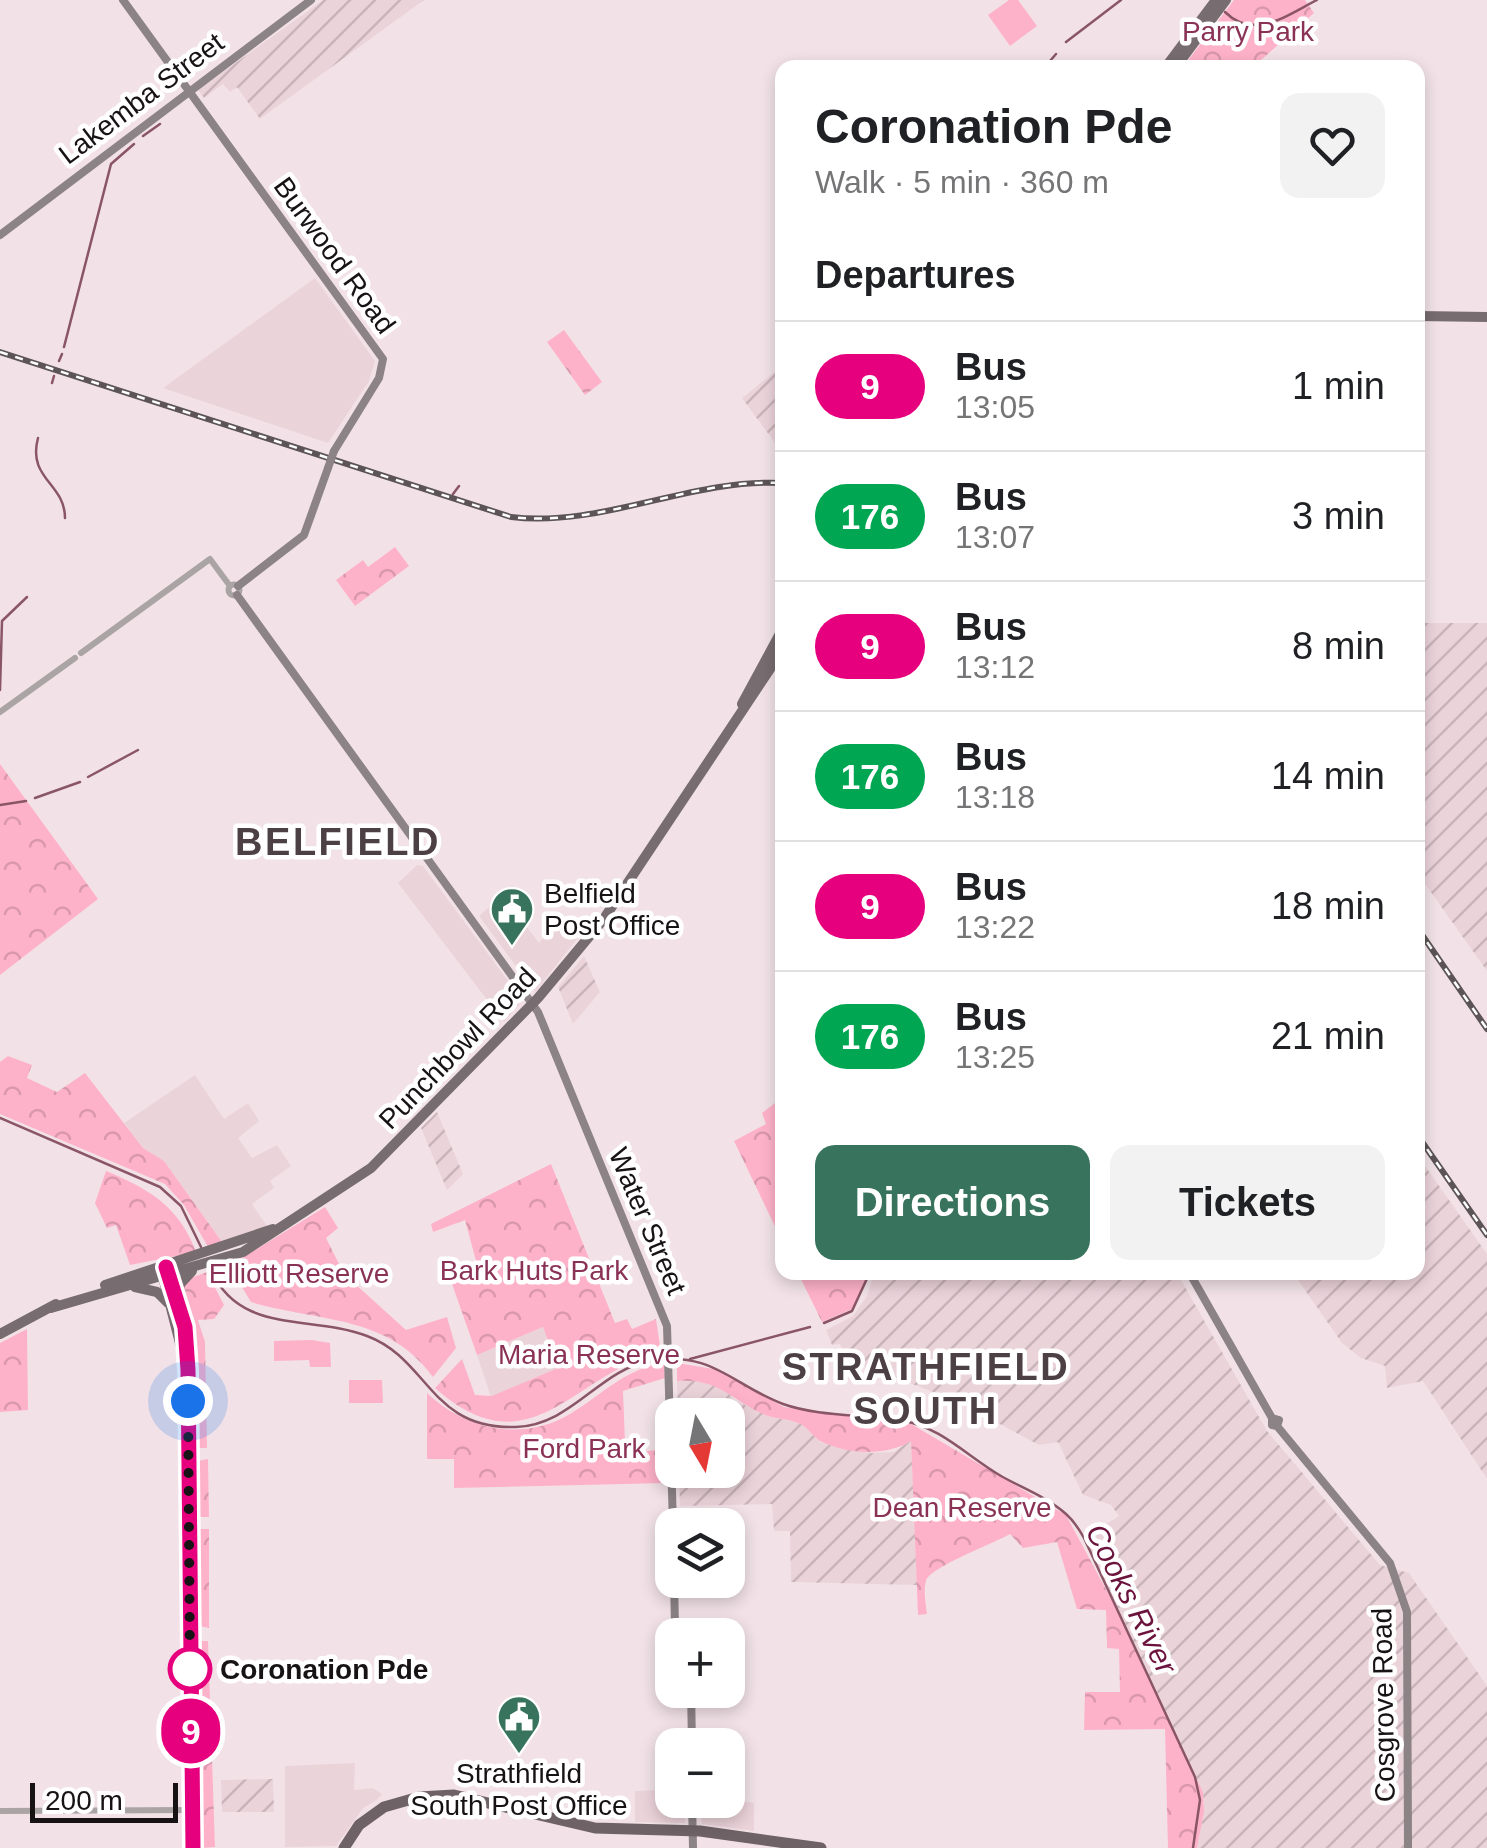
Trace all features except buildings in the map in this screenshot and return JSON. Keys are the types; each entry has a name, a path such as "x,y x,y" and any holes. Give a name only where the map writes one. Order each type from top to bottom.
{"highway":[{"path":"344,1848 359,1825 384,1807 436,1795 474,1799 595,1828 776,1848"},
{"path":"352,1848 369,1825 392,1810 446,1802 568,1831 822,1848"}],"main road":[{"name":"Burwood Road","path":"123,0 383,359 379,378 334,450 304,535 235,589"},
{"name":"Lakemba Street","path":"0,235 311,0"},
{"path":"1171,60 1216,0"},
{"path":"1181,60 1226,0"},
{"path":"1425,316 1487,317"},
{"path":"235,589 533,1004"},
{"name":"Punchbowl Road","path":"732,726 775,643"},
{"name":"Punchbowl Road","path":"167,1273 256,1245 371,1168 533,1004 603,920 775,661"},
{"name":"Water Street","path":"533,1004 668,1330 672,1508"},
{"path":"176,1307 180,1284 198,1263"},
{"path":"52,1308 167,1273"},
{"path":"167,1273 182,1351 193,1848"},
{"path":"0,1334 81,1292 167,1273"},
{"name":"Cosgrove Road","path":"1195,1280 1275,1422 1390,1563 1402,1586 1406,1612 1408,1848"},
{"path":"127,1287 154,1290 176,1307"}],"street":[{"path":"0,712 210,559 235,589"},
{"path":"0,1810 192,1810"}],"shaded area":[{"path":"323,0 424,0 260,119 237,87 230,92 223,84 204,98 198,90"},
{"path":"315,278 375,361 369,381 328,443 163,388"},
{"path":"775,372 775,443 742,398"},
{"path":"1425,623 1487,623 1487,971 1425,884"},
{"path":"417,865 423,866 523,1001 504,1022 398,883"},
{"path":"503,895 539,943 561,916 577,939 535,992 479,916"},
{"path":"584,956 600,992 573,1024 558,987"},
{"path":"195,1075 224,1119 248,1103 259,1121 238,1138 252,1158 277,1145 291,1166 270,1181 274,1188 252,1204 267,1226 222,1242 164,1161 143,1148 124,1123"},
{"path":"437,1112 463,1174 447,1190 421,1128"},
{"path":"1425,1166 1487,1254 1487,1479 1423,1381 1387,1388 1385,1366 1361,1358 1342,1343 1298,1280 1425,1280"},
{"path":"872,1280 1181,1280 1267,1431 1380,1565 1409,1573 1487,1686 1487,1848 1197,1848 1204,1812 1203,1792 1085,1537 1119,1516 1111,1505 1083,1495 1058,1442 1039,1445 957,1401 846,1359 840,1344 832,1345 826,1330 853,1316 867,1296"},
{"path":"543,1327 558,1369 491,1397 477,1355"},
{"path":"704,1379 726,1389 733,1398 678,1398 677,1381"},
{"path":"745,1405 771,1417 802,1423 820,1442 871,1453 894,1452 911,1440 917,1585 791,1582 790,1531 774,1531 772,1504 680,1506 680,1488 745,1488"},
{"path":"355,1763 354,1790 373,1788 382,1794 377,1800 363,1808 336,1846 285,1847 285,1766"},
{"path":"273,1779 274,1812 222,1812 221,1780"},
{"path":"655,1790 655,1818 685,1818 685,1823 635,1822 635,1791"},
{"path":"745,1802 754,1803 754,1831 702,1824 702,1818 745,1818"}],"green space":[{"path":"1009,0 1018,0 1037,26 1010,46 988,15"},
{"name":"Parry Park","path":"1234,0 1305,0 1314,13 1261,60 1188,60"},
{"path":"564,330 602,382 585,395 547,342"},
{"path":"395,547 409,566 355,606 336,580 363,560 368,567"},
{"path":"0,764 98,899 0,975"},
{"path":"8,1056 32,1065 27,1078 57,1092 85,1073 143,1148 164,1161 222,1242 208,1247 184,1205 165,1184 0,1114 0,1062"},
{"path":"775,1103 775,1226 734,1141 766,1124 762,1113"},
{"name":"Bark Huts Park","path":"551,1164 615,1323 627,1319 632,1329 656,1319 661,1353 631,1363 552,1409 526,1419 499,1421 469,1412 435,1388 462,1359 475,1395 492,1396 558,1368 543,1327 477,1355 452,1284 479,1272 465,1220 433,1232 431,1224"},
{"path":"106,1171 161,1201 181,1222 196,1252 130,1265 116,1225 107,1228 95,1203"},
{"name":"Elliott Reserve","path":"325,1207 338,1228 326,1238 344,1274 406,1330 447,1317 456,1348 433,1377 415,1357 373,1331 251,1302 229,1266"},
{"path":"207,1272 224,1305 214,1319 198,1320 205,1342 207,1448 190,1448 191,1335 182,1290 188,1279"},
{"path":"801,1280 866,1280 852,1309 822,1322"},
{"path":"27,1329 28,1410 0,1412 0,1343"},
{"path":"274,1341 330,1343 331,1367 310,1367 309,1360 274,1361"},
{"name":"Ford Park","path":"664,1363 665,1378 623,1391 625,1442 636,1442 638,1452 655,1450 655,1483 454,1488 454,1459 427,1459 427,1393 458,1416 476,1423 513,1430 532,1428 570,1414 614,1384"},
{"name":"Dean Reserve","path":"677,1363 714,1369 784,1407 911,1424 1066,1515 1116,1608 1203,1792 1204,1812 1197,1848 1168,1848 1165,1729 1084,1730 1085,1692 1120,1692 1119,1649 1107,1648 1106,1610 1077,1609 1057,1542 1023,1548 1010,1534 950,1563 926,1581 927,1614 918,1615 911,1441 880,1451 833,1446 802,1425 755,1410 745,1404 745,1398 735,1398 705,1383 677,1381"},
{"path":"349,1380 382,1380 383,1403 349,1403"},
{"path":"208,1459 209,1517 193,1517 192,1462"},
{"path":"192,1529 209,1529 209,1628 194,1625"},
{"path":"197,1641 208,1641 215,1847 201,1848 195,1649"}],"waterway":[{"path":"1066,42 1121,0"},
{"path":"1225,12 1236,20 1259,25 1317,0"},
{"path":"1051,60 1056,54"},
{"path":"143,136 160,124"},
{"path":"64,347 111,164 134,144"},
{"path":"59,361 62,354"},
{"path":"52,383 54,376"},
{"path":"38,438 38,463 59,496 65,518"},
{"path":"453,494 459,486"},
{"path":"0,690 2,621 27,597"},
{"path":"88,777 138,750"},
{"path":"35,798 80,782"},
{"path":"0,805 26,801"},
{"name":"Cooks River","path":"0,1118 160,1187 181,1206 201,1247"},
{"name":"Cooks River","path":"210,1268 223,1290 257,1314 345,1330 388,1347 447,1406 487,1425 536,1424 570,1408 632,1366 671,1359 706,1365 797,1408 903,1421 942,1436 1001,1476 1059,1508 1080,1531 1195,1777 1200,1800 1193,1848"},
{"path":"824,1323 852,1311 866,1280"},
{"path":"690,1359 810,1327"}],"railway":[{"path":"0,352 511,517 579,516 714,488 775,483"},
{"path":"1425,939 1487,1029"},
{"path":"1425,1146 1487,1235"}],"bus line":[{"name":"9","path":"166,1267 185,1327 188,1370 193,1848"}],"place":[{"name":"Belfield Post Office","path":"512,947"},
{"name":"Coronation Pde","path":"190,1669"},
{"name":"Strathfield South Post Office","path":"519,1755"}],"district":[{"name":"BELFIELD","path":"338,842"},
{"name":"STRATHFIELD SOUTH","path":"926,1389"}],"route":[{"path":"188,1401 190,1669"}],"park label":[{"name":"Maria Reserve","path":"589,1354"}]}
